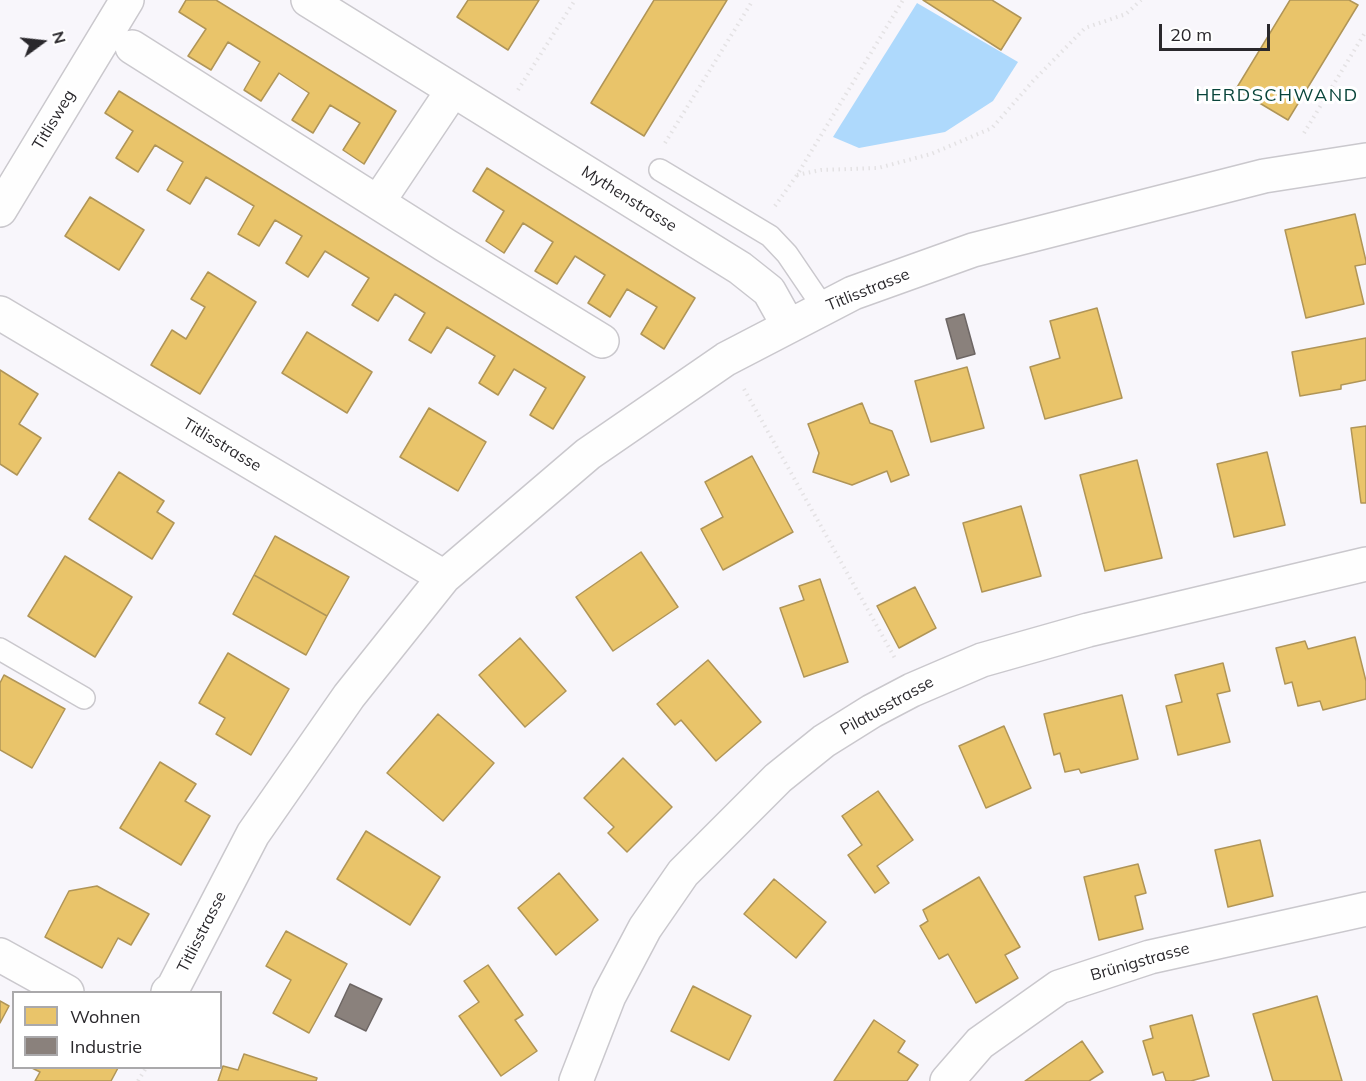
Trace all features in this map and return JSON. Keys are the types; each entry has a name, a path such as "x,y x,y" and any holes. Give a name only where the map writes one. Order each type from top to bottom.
{"street":[{"name":"Titlisweg","path":"0,210 127,0"},
{"name":"Mythenstrasse","path":"308,0 740,268 769,291 788,325"},
{"path":"132,47 602,341"},
{"path":"378,202 453,90"},
{"name":"Titlisstrasse","path":"170,991 253,834 349,696 444,577 588,454 726,359 853,293 974,250 1264,176 1366,160"},
{"name":"Titlisstrasse","path":"0,313 444,577"},
{"name":"Pilatusstrasse","path":"576,1081 609,996 645,928 683,873 778,778 824,741 872,711 912,690 982,660 1088,630 1366,564"},
{"name":"Brünigstrasse","path":"947,1081 980,1042 1059,987 1150,957 1366,909"},
{"path":"0,955 63,991"}],"lane":[{"path":"660,170 770,236 788,254 823,307"},
{"path":"0,649 84,698"}],"path":[{"path":"500,119 575,0"},
{"path":"661,149 753,0"},
{"path":"773,207 797,175 903,0"},
{"path":"797,175 821,170 878,168 931,154 992,128 1032,81 1085,28 1126,14 1141,0"},
{"path":"1302,136 1366,31"},
{"path":"726,359 912,690"}],"water":[{"path":"917,3 1018,62 993,101 945,132 859,148 833,137"}],"building: Wohnen":[{"path":"186,0 216,0 396,111 364,164 343,150 360,123 330,105 313,133 292,120 309,93 279,73 261,101 244,90 260,62 228,42 211,70 188,56 206,29 179,12"},
{"path":"468,0 539,0 508,50 457,17"},
{"path":"654,0 727,0 644,136 591,103"},
{"path":"923,0 992,0 1021,18 1001,50"},
{"path":"1290,0 1349,0 1358,5 1288,120 1236,89"},
{"path":"119,91 585,377 553,429 530,415 546,388 514,369 498,395 479,383 495,356 447,327 431,353 409,340 425,313 395,294 378,321 352,305 369,278 325,251 308,277 286,263 302,236 275,220 259,246 238,234 254,206 206,177 190,204 167,190 183,162 155,145 138,172 116,158 133,131 105,113"},
{"path":"487,168 695,298 664,349 641,334 657,307 627,289 610,317 588,303 605,275 575,256 557,284 535,271 553,242 523,223 504,253 486,241 504,211 473,191"},
{"path":"90,197 144,230 119,270 65,236"},
{"path":"1355,214 1366,261 1366,264 1355,266 1364,304 1306,318 1285,230"},
{"path":"208,272 256,302 200,394 151,365 172,330 186,339 205,307 191,299"},
{"path":"1097,308 1122,398 1045,419 1030,367 1060,358 1050,321"},
{"path":"307,332 372,372 347,413 282,373"},
{"path":"1366,338 1366,380 1341,385 1341,389 1300,396 1292,352"},
{"path":"967,367 984,428 931,442 915,381"},
{"path":"0,370 38,394 19,424 41,438 17,475 0,464"},
{"path":"862,403 870,423 892,431 909,475 891,482 887,471 852,485 813,472 819,453 808,424"},
{"path":"429,408 486,442 458,491 400,457"},
{"path":"1366,426 1366,503 1361,503 1351,428"},
{"path":"1267,452 1285,525 1234,537 1217,464"},
{"path":"752,456 793,532 723,570 701,529 723,517 705,482"},
{"path":"1137,460 1162,558 1105,571 1080,475"},
{"path":"119,472 164,501 157,512 174,523 152,559 89,519"},
{"path":"1021,506 1041,576 982,592 963,523"},
{"path":"275,536 349,577 327,616 254,575"},
{"path":"641,552 678,607 613,651 576,597"},
{"path":"65,556 132,597 95,657 28,616"},
{"path":"254,575 327,616 306,655 233,614"},
{"path":"820,579 848,662 804,677 780,608 804,600 799,586"},
{"path":"915,587 936,628 899,648 877,606"},
{"path":"1355,637 1366,681 1366,699 1323,710 1320,701 1298,706 1292,682 1285,684 1276,648 1305,641 1308,649"},
{"path":"520,638 566,691 525,727 479,675"},
{"path":"228,653 289,689 251,755 216,734 225,718 199,703"},
{"path":"708,660 761,722 716,761 681,720 675,725 657,704"},
{"path":"1223,663 1230,691 1217,694 1230,742 1178,755 1166,706 1182,702 1175,675"},
{"path":"4,675 65,709 32,768 0,750 0,683"},
{"path":"1122,695 1138,759 1081,773 1079,769 1065,772 1060,753 1054,755 1044,714"},
{"path":"438,714 494,763 443,821 387,773"},
{"path":"1004,726 1031,788 986,808 959,746"},
{"path":"623,758 672,807 627,852 608,833 614,827 584,798"},
{"path":"160,762 196,784 185,801 210,816 181,865 120,828"},
{"path":"878,791 913,840 877,866 889,883 875,893 848,855 862,845 842,816"},
{"path":"366,831 440,877 410,925 337,879"},
{"path":"1260,840 1273,896 1228,907 1215,850"},
{"path":"1138,864 1146,893 1135,896 1143,929 1099,940 1084,877"},
{"path":"559,873 598,920 556,955 518,908"},
{"path":"979,877 1020,947 1005,955 1018,978 976,1003 948,954 939,959 920,926 928,921 923,910"},
{"path":"774,879 826,922 796,958 744,914"},
{"path":"97,886 149,914 131,945 118,938 102,968 45,937 69,891"},
{"path":"286,931 347,964 309,1033 273,1013 291,980 266,966"},
{"path":"488,965 523,1015 515,1020 537,1051 501,1076 459,1016 479,1002 464,981"},
{"path":"693,986 751,1016 729,1060 671,1031"},
{"path":"1317,996 1342,1081 1273,1081 1253,1014"},
{"path":"0,1001 9,1006 0,1023"},
{"path":"1192,1015 1209,1076 1191,1081 1166,1081 1163,1072 1153,1075 1143,1041 1153,1038 1150,1026"},
{"path":"874,1020 905,1041 898,1052 918,1065 907,1081 834,1081"},
{"path":"1082,1041 1103,1072 1089,1081 1025,1081"},
{"path":"244,1054 317,1078 316,1081 218,1081 223,1066 238,1070"},
{"path":"34,1069 117,1069 111,1081 35,1081 40,1072"}],"building: Industrie":[{"path":"964,314 975,354 957,359 946,319"},
{"path":"350,984 382,999 366,1031 335,1016"}],"district":[{"name":"HERDSCHWAND","path":"1277,96"}]}
